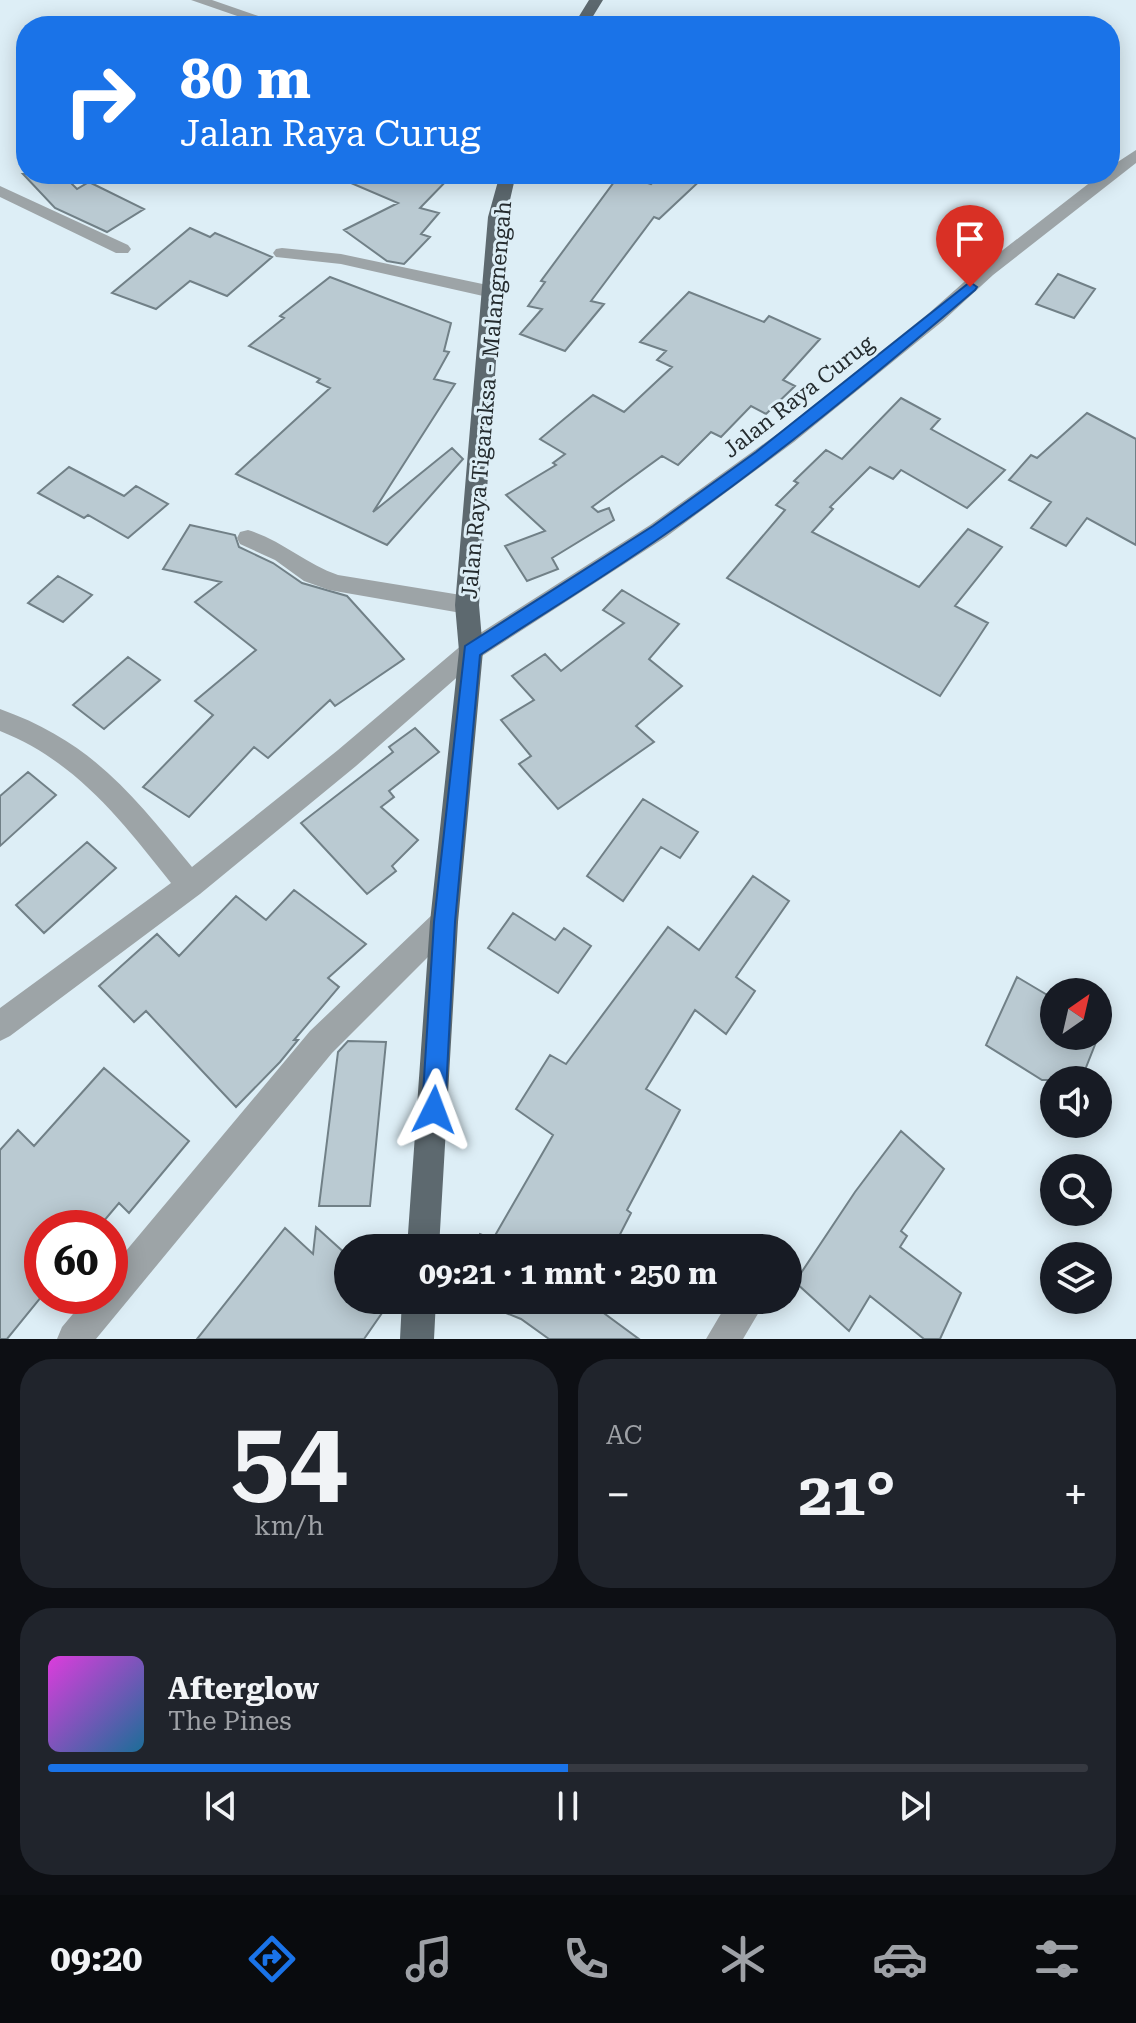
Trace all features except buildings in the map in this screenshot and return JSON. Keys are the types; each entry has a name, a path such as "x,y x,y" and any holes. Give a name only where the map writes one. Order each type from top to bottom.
{"main road":[{"name":"Jalan Raya Tigaraksa - Malangnengah","path":"424,1234 444,922 471,651 467,605 497,217 505,184"},
{"path":"417,1339 418,1314"}],"street":[{"path":"198,0 248,16"},
{"name":"Jalan Raya Curug","path":"1120,167 1136,155"},
{"name":"Jalan Raya Curug","path":"0,1026 190,885 347,758 471,651 658,531 787,437 1099,184"},
{"path":"0,191 122,249"},
{"path":"282,253 341,259 492,292"},
{"path":"248,538 283,554 312,575 337,584 467,605"},
{"path":"0,720 51,740 91,769 190,885"},
{"path":"128,1274 321,1042 444,922"},
{"path":"74,1339 95,1314"},
{"path":"723,1339 740,1314"}],"route":[{"path":"434,1110 444,922 471,651 658,531 761,456 970,287"}]}
